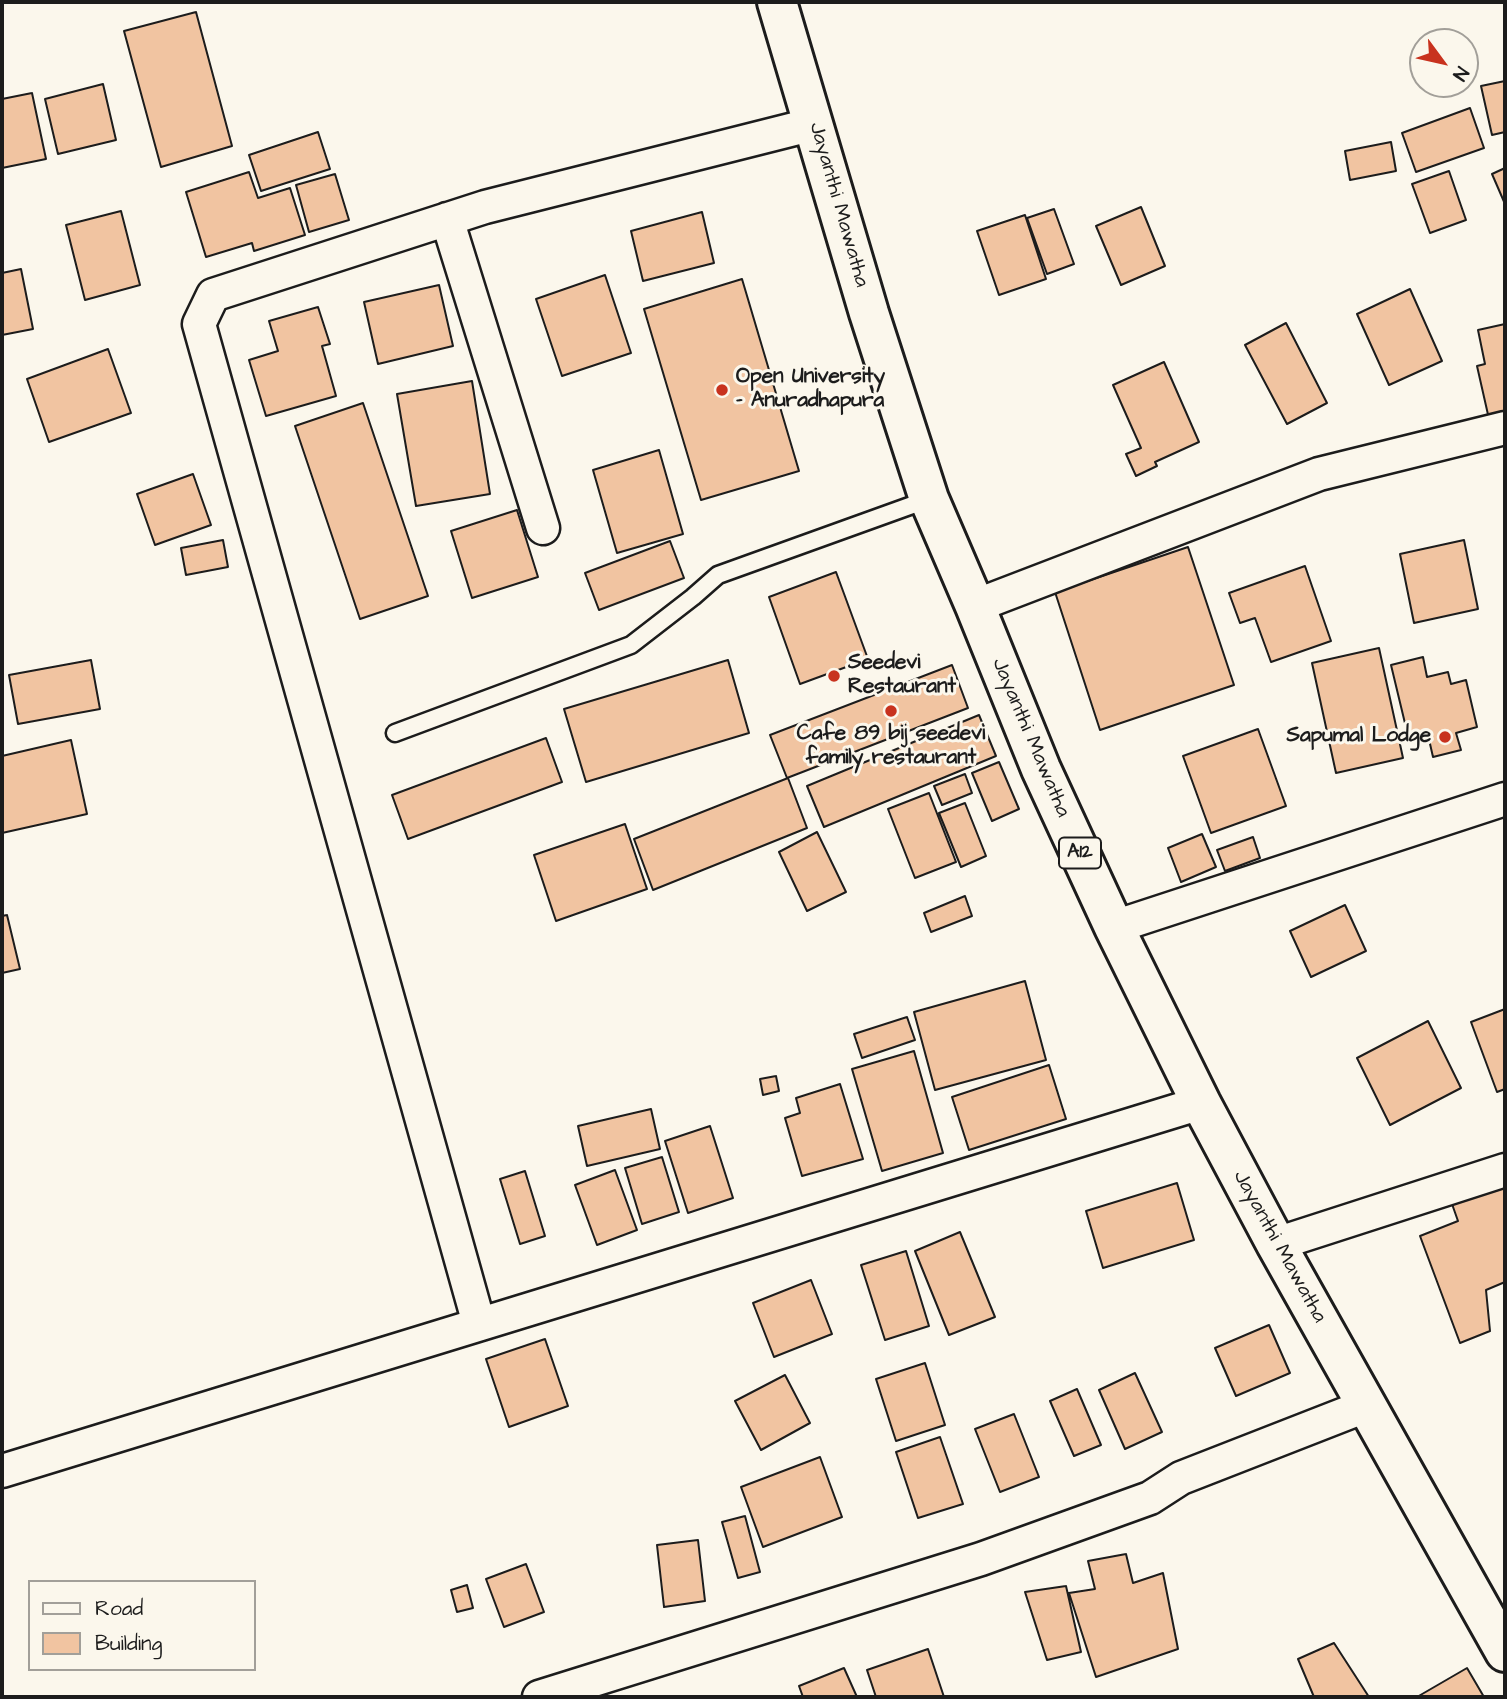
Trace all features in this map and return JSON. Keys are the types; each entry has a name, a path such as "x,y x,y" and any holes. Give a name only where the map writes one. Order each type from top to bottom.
{"highway":[{"name":"Jayanthi Mawatha","path":"777,2 869,313 929,499 1041,769 1114,927 1201,1103 1276,1244 1505,1652"}],"street":[{"path":"479,1324 199,324 213,295 485,207 814,124"},
{"path":"447,219 543,528"},
{"path":"975,606 1319,474 1505,428"},
{"path":"1114,927 1505,799"},
{"path":"2,1471 1201,1103"},
{"path":"1276,1244 1505,1170"},
{"path":"539,1697 981,1559 1150,1497 1181,1478 1368,1405"}],"lane":[{"path":"395,733 631,645 718,575 929,499"}],"building":[{"path":"196,12 232,146 161,167 124,31"},
{"path":"1505,81 1505,132 1492,135 1481,86"},
{"path":"103,84 116,140 58,154 45,99"},
{"path":"32,93 46,159 2,168 2,99"},
{"path":"1470,108 1484,148 1416,172 1402,133"},
{"path":"318,132 330,169 261,191 249,155"},
{"path":"1391,142 1396,171 1350,180 1345,151"},
{"path":"1505,168 1505,204 1492,174"},
{"path":"1449,171 1466,220 1430,233 1412,184"},
{"path":"249,172 258,198 290,188 305,235 254,251 252,243 206,257 186,192"},
{"path":"335,174 349,220 309,232 296,185"},
{"path":"1141,207 1165,266 1121,285 1096,226"},
{"path":"1054,209 1074,264 1047,274 1027,218"},
{"path":"121,211 140,285 85,300 66,225"},
{"path":"702,212 714,263 643,281 631,231"},
{"path":"1025,215 1046,279 999,295 977,231"},
{"path":"21,269 33,329 2,335 2,273"},
{"path":"605,275 631,353 562,376 536,299"},
{"name":"Open University - Anuradhapura","path":"742,279 799,471 701,500 644,309"},
{"path":"439,285 453,346 378,364 364,302"},
{"path":"1410,289 1442,361 1389,385 1357,314"},
{"path":"318,307 330,344 322,346 336,396 266,416 249,360 278,351 269,321"},
{"path":"1286,323 1327,403 1287,424 1245,345"},
{"path":"1505,324 1505,415 1489,419 1477,366 1485,364 1478,330"},
{"path":"108,349 131,413 49,442 27,379"},
{"path":"1164,362 1199,442 1155,462 1157,466 1136,476 1126,454 1141,448 1113,385"},
{"path":"472,381 490,494 416,506 397,394"},
{"path":"363,403 428,596 360,619 295,426"},
{"path":"659,450 683,534 617,553 593,470"},
{"path":"193,474 211,525 155,545 137,494"},
{"path":"517,510 538,577 472,598 451,531"},
{"path":"223,540 228,567 186,575 181,548"},
{"path":"1464,540 1478,609 1414,623 1400,554"},
{"path":"670,541 684,578 599,610 585,573"},
{"path":"1188,547 1234,685 1100,730 1055,592"},
{"path":"1305,566 1331,641 1271,662 1255,618 1240,623 1229,593"},
{"path":"836,572 868,659 800,684 769,597"},
{"path":"1379,648 1403,758 1336,773 1312,663"},
{"path":"1423,657 1427,677 1448,672 1451,684 1466,680 1477,727 1456,733 1461,750 1433,757 1428,735 1409,740 1391,665"},
{"path":"91,660 100,709 18,724 9,675"},
{"path":"728,660 749,733 586,782 564,709"},
{"path":"952,665 968,708 787,778 770,735"},
{"path":"979,715 996,756 824,827 807,786"},
{"path":"1258,729 1286,806 1211,833 1183,756"},
{"path":"546,738 562,782 408,839 392,795"},
{"path":"71,740 87,814 2,833 2,756"},
{"path":"999,762 1019,809 992,821 972,773"},
{"path":"965,774 972,793 942,805 934,786"},
{"path":"788,778 807,828 653,890 634,839"},
{"path":"929,793 956,862 915,878 888,809"},
{"path":"965,803 986,856 961,867 939,813"},
{"path":"625,824 647,889 556,921 534,855"},
{"path":"817,832 846,892 807,911 779,852"},
{"path":"1202,834 1216,867 1181,882 1168,848"},
{"path":"1253,837 1260,858 1225,871 1217,850"},
{"path":"965,896 972,916 931,932 924,913"},
{"path":"1345,905 1366,951 1311,977 1290,931"},
{"path":"7,915 20,969 2,973 2,916"},
{"path":"1025,981 1046,1060 935,1090 914,1012"},
{"path":"1505,1009 1505,1089 1497,1092 1471,1022"},
{"path":"907,1017 915,1040 862,1058 854,1034"},
{"path":"1428,1021 1461,1088 1390,1125 1357,1058"},
{"path":"914,1051 943,1153 882,1171 852,1069"},
{"path":"1049,1065 1066,1119 969,1150 952,1097"},
{"path":"776,1076 779,1091 763,1095 760,1079"},
{"path":"840,1084 863,1159 802,1176 785,1118 800,1113 796,1098"},
{"path":"651,1109 660,1149 587,1166 578,1126"},
{"path":"710,1126 733,1198 688,1213 665,1141"},
{"path":"662,1157 679,1212 642,1224 625,1168"},
{"path":"615,1170 637,1230 597,1245 575,1185"},
{"path":"525,1171 545,1236 520,1244 500,1179"},
{"path":"1177,1183 1194,1240 1103,1268 1086,1211"},
{"path":"1505,1183 1505,1282 1486,1290 1490,1331 1460,1343 1420,1236 1458,1221 1452,1204"},
{"path":"960,1232 995,1317 949,1335 915,1251"},
{"path":"906,1251 929,1326 885,1340 861,1265"},
{"path":"811,1280 832,1334 774,1357 753,1303"},
{"path":"1269,1325 1290,1373 1236,1396 1215,1348"},
{"path":"545,1339 568,1406 509,1427 486,1359"},
{"path":"925,1363 945,1425 896,1441 876,1379"},
{"path":"1135,1373 1162,1432 1125,1449 1099,1390"},
{"path":"785,1375 810,1423 761,1450 735,1401"},
{"path":"1077,1389 1101,1445 1074,1456 1050,1401"},
{"path":"1014,1414 1039,1477 1000,1492 975,1429"},
{"path":"940,1437 963,1504 918,1518 896,1452"},
{"path":"820,1457 842,1517 763,1547 741,1487"},
{"path":"745,1516 760,1572 738,1578 722,1522"},
{"path":"698,1540 705,1601 664,1607 657,1545"},
{"path":"1126,1554 1133,1583 1163,1573 1178,1649 1096,1677 1069,1593 1095,1589 1088,1561"},
{"path":"526,1564 544,1612 504,1627 486,1579"},
{"path":"467,1585 473,1608 457,1612 451,1590"},
{"path":"1066,1586 1081,1652 1047,1660 1025,1592"},
{"path":"1334,1643 1369,1697 1314,1697 1298,1659"},
{"path":"928,1649 944,1697 876,1697 867,1670"},
{"path":"844,1668 857,1697 803,1697 799,1686"},
{"path":"1467,1668 1484,1697 1417,1697"}],"place":[{"name":"Open University - Anuradhapura","path":"722,390"},
{"name":"Seedevi Restaurant","path":"834,676"},
{"name":"Cafe 89 bij seedevi family restaurant","path":"891,711"},
{"name":"Sapumal Lodge","path":"1445,737"}]}
